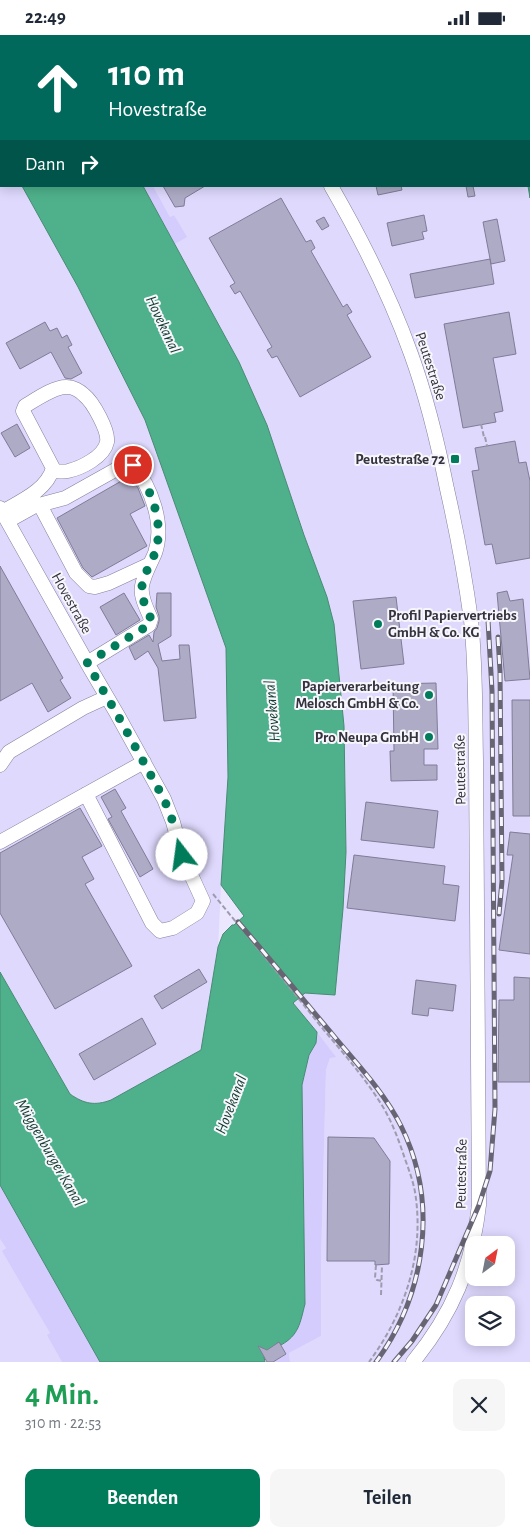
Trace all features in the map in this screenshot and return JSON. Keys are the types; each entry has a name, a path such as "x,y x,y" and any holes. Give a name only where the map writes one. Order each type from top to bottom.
{"street":[{"name":"Peutestraße","path":"332,187 376,270 414,362 446,480 463,561 471,622 475,692 476,769 478,1205 472,1249 463,1279 447,1314 429,1343 413,1362"},
{"path":"4,522 51,476 52,471 54,468 23,411 25,406 59,387 67,387 77,390 86,396 97,412 108,441 105,448 98,455 81,466 66,472 52,471"},
{"path":"4,522 35,506 65,498 124,465 133,465 140,474 157,513 158,532 155,551 142,587 144,601 151,619 149,625 87,663"},
{"path":"40,505 76,573 89,586 95,587 109,583 150,564"},
{"name":"Hovestraße","path":"4,522 117,714 164,799 173,822 182,855 203,901 197,913 173,928 160,931 152,923 86,794"},
{"path":"0,765 9,752 107,697"},
{"path":"0,842 144,762"}],"path":[{"path":"481,425 487,445"},
{"path":"236,923 299,998 383,1107 396,1132 415,1191 418,1224 416,1257 411,1279 391,1327 369,1362"},
{"path":"376,1265 375,1278 382,1281"},
{"path":"381,1295 382,1265"}],"shaded area":[{"path":"0,187 23,187 78,287 145,420 226,648 228,778 218,947 201,1050 111,1100 101,1104 90,1104 79,1100 70,1094 0,972"},
{"path":"144,187 154,187 170,217 174,215 187,237 175,244"},
{"path":"154,187 528,187 530,198 530,1362 290,1362 289,1353 321,1336 326,1070 330,1058 335,1056 293,1003 297,999 234,925 346,852 344,726 334,624 327,597 239,362 175,244 186,237 174,215 170,217"},
{"path":"317,1032 336,1057 330,1058 326,1070 321,1336 289,1353 290,1362 273,1362 286,1354 281,1345 286,1342 305,1304 302,1085 309,1055 316,1043"},
{"path":"0,1185 100,1362 62,1362 47,1335 50,1333 2,1251 6,1248 0,1239"},
{"path":"0,1239 6,1248 3,1250 50,1333 48,1335 62,1362 0,1362"}],"water":[{"path":"23,187 144,187 239,362 267,425 327,597 334,624 344,726 346,852 335,995 305,993 293,1003 317,1032 316,1043 309,1055 302,1085 305,1304 295,1333 281,1345 279,1342 275,1345 277,1349 264,1357 265,1362 100,1362 0,1185 0,972 70,1094 90,1103 105,1102 201,1050 218,947 223,934 244,916 221,885 228,777 226,648 145,420 78,287"}],"building":[{"path":"164,187 203,187 185,198 184,206 175,207"},
{"path":"376,187 401,187 402,190 378,195"},
{"path":"466,187 473,187 475,196 468,197"},
{"path":"281,198 306,242 311,240 315,248 311,251 343,307 347,304 352,312 347,315 371,357 300,397 277,356 272,358 267,350 272,347 240,291 235,294 230,286 235,283 209,238"},
{"path":"424,215 427,231 422,232 424,239 392,246 387,223"},
{"path":"324,217 329,226 322,230 316,221"},
{"path":"497,219 505,261 491,264 483,222"},
{"path":"490,259 494,284 415,298 410,274"},
{"path":"509,312 516,354 493,358 503,411 494,413 496,422 463,428 444,324"},
{"path":"45,322 50,331 57,328 62,338 67,335 72,345 68,347 82,373 71,379 65,378 51,352 20,369 6,343"},
{"path":"17,424 30,448 15,457 1,433"},
{"path":"515,441 519,463 526,462 530,481 530,558 496,564 492,544 485,545 472,471 479,470 475,448"},
{"path":"130,476 138,488 145,506 130,514 147,546 92,577 83,568 57,518"},
{"path":"0,566 63,678 60,680 71,698 48,712 32,683 0,701"},
{"path":"507,591 510,601 523,599 530,679 505,681 497,593"},
{"path":"124,593 140,620 116,635 100,607"},
{"path":"157,593 171,593 171,636 158,644 162,661 180,659 179,645 189,645 196,718 164,721 158,668 148,651 135,660 129,647 149,635 153,642 154,632 159,621 156,607"},
{"path":"396,597 404,664 361,669 353,601"},
{"path":"436,683 438,749 424,749 424,765 437,765 437,780 391,781 390,751 394,751 393,684"},
{"path":"512,700 530,700 530,816 513,816"},
{"path":"115,789 126,808 121,811 153,869 140,877 108,819 112,817 101,797"},
{"path":"366,802 438,811 434,848 361,840"},
{"path":"80,808 102,846 82,857 94,879 85,884 132,966 55,1009 0,913 0,853"},
{"path":"510,832 530,834 530,954 499,950 513,855 507,855"},
{"path":"354,855 445,866 443,884 459,886 455,921 347,908"},
{"path":"199,969 207,982 162,1009 154,996"},
{"path":"514,977 530,978 530,1082 498,1082 499,1000 514,1000"},
{"path":"416,980 456,985 453,1011 429,1008 428,1016 412,1014"},
{"path":"142,1018 156,1044 94,1080 79,1054"},
{"path":"328,1137 374,1138 390,1161 389,1264 375,1265 375,1261 327,1261"},
{"path":"279,1342 286,1354 273,1362 267,1362 258,1346 267,1350"}],"railway":[{"path":"394,1362 412,1341 436,1305 479,1205 490,1171 495,1109 492,691 488,620"},
{"path":"498,637 502,881 499,914"},
{"path":"238,922 378,1090 401,1126 413,1155 420,1185 423,1216 422,1247 416,1277 406,1307 393,1335 376,1362"}],"place":[{"name":"Peutestraße 72","path":"455,459"},
{"name":"Profil Papiervertriebs GmbH & Co. KG","path":"378,624"},
{"name":"Papierverarbeitung Melosch GmbH & Co.","path":"429,695"},
{"name":"Pro Neupa GmbH","path":"429,737"}],"route":[{"path":"133,465 140,474 157,513 158,532 155,551 142,587 144,601 151,619 149,625 87,663 164,799 173,822 182,855"}],"water label":[{"name":"Hovekanal","path":"164,324"},
{"name":"Hovekanal","path":"271,711"},
{"name":"Hovekanal","path":"230,1104"},
{"name":"Müggenburger Kanal","path":"51,1152"}]}
